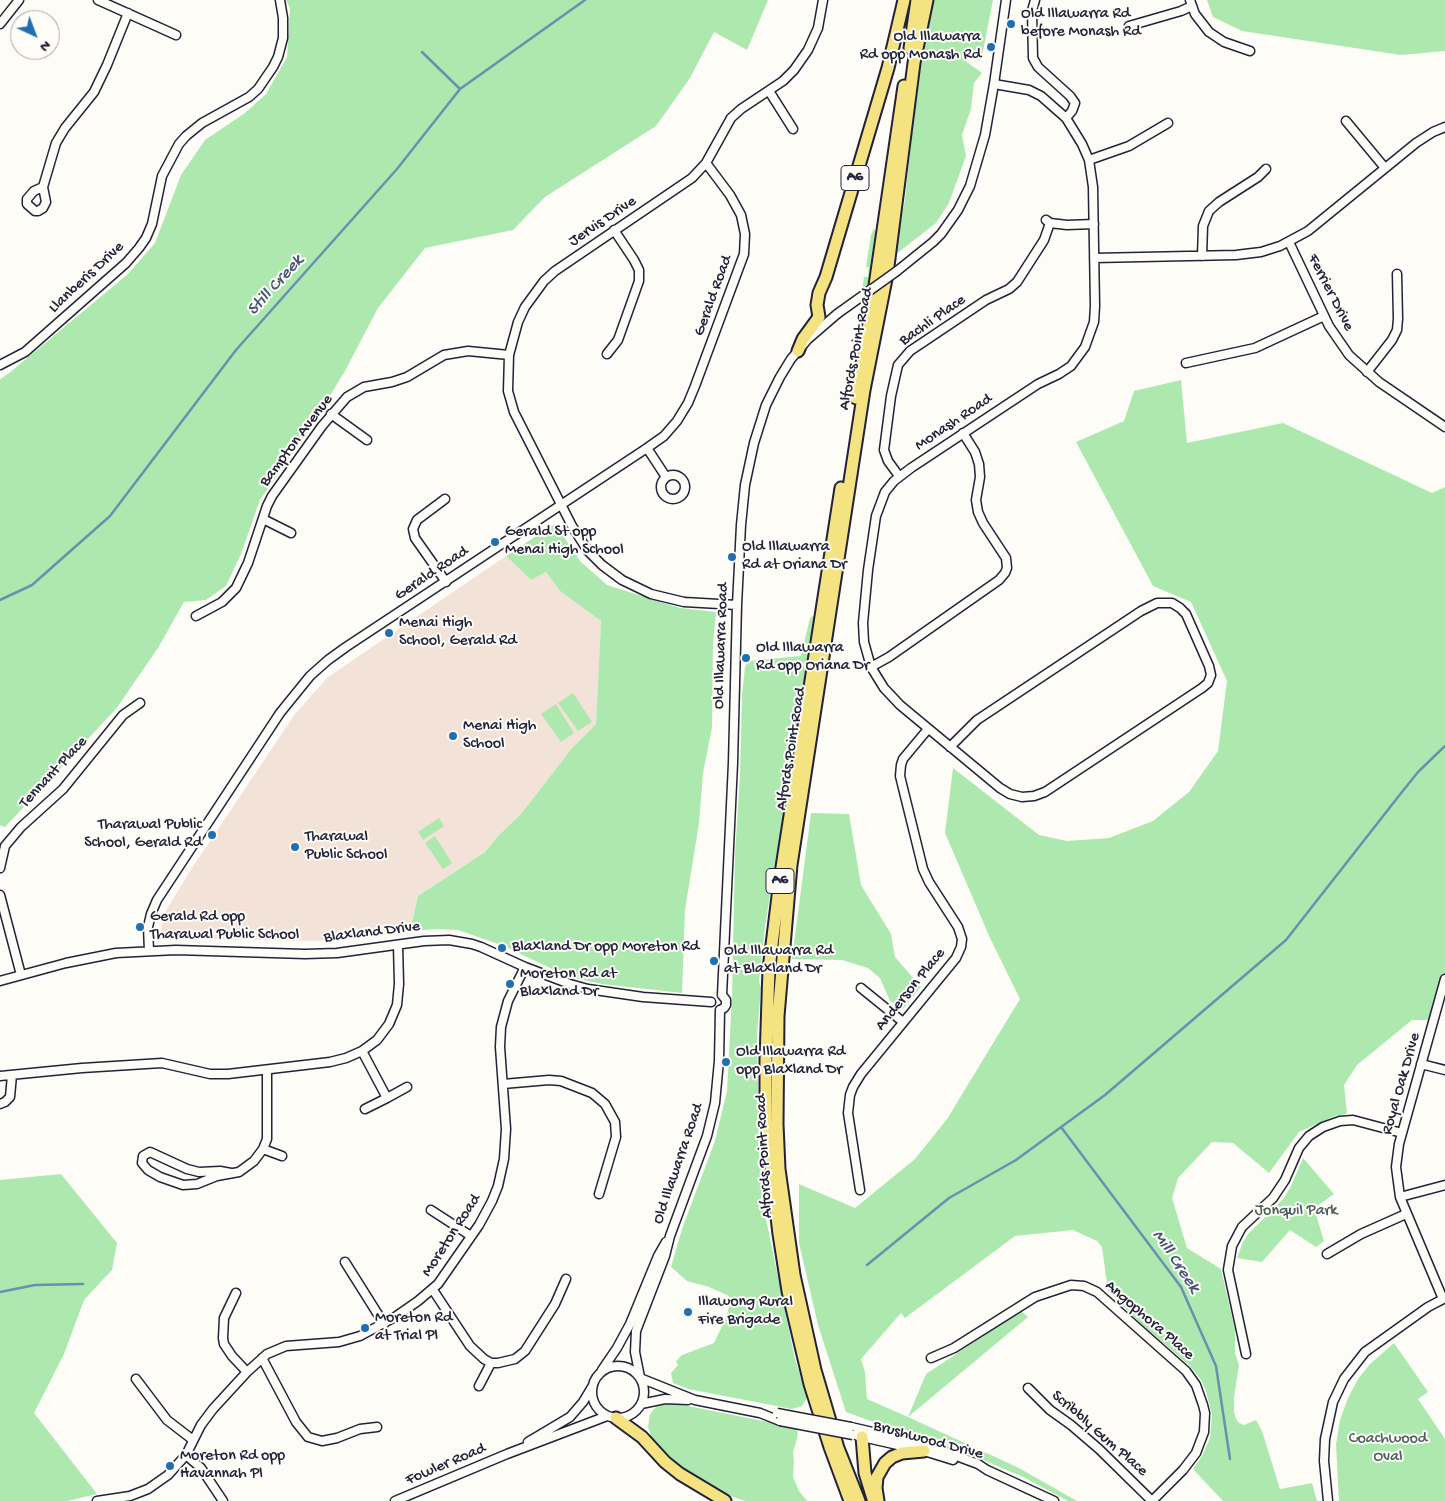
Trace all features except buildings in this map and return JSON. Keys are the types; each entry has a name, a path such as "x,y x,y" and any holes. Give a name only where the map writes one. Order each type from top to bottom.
{"highway":[{"name":"A6","path":"798,351 803,339 819,317 817,305 819,293 826,277 888,68 904,0"},
{"name":"Alfords Point Road","path":"850,1501 810,1384 783,1263 766,1124 769,979 780,880 872,306 897,125 917,0"},
{"name":"Alfords Point Road","path":"859,1501 838,1448 815,1370 794,1275 780,1169 777,1124 778,1016 791,865 864,390 888,274 914,63 927,0"},
{"path":"612,1417 642,1437 665,1462 680,1474 725,1501"},
{"path":"855,1432 865,1474 874,1501"},
{"path":"878,1501 877,1476 884,1463 897,1454 924,1451"}],"street":[{"path":"0,24 19,0"},
{"path":"98,0 176,35"},
{"name":"Llanberis Drive","path":"0,365 25,352 126,263 139,248 152,224 162,176 179,144 202,123 249,97 258,89 273,67 283,38 284,18 280,0"},
{"name":"Jervis Drive","path":"737,605 672,600 651,594 631,586 602,565 588,551 572,526 514,412 508,392 509,355 518,322 525,307 544,281 555,270 692,178 706,163 731,118 741,109 783,81 794,70 808,50 818,28 823,0"},
{"name":"Old Illawarra Road","path":"722,995 732,777 737,605 743,501 754,443 766,405 785,369 798,351 837,314 897,271 937,238 950,223 964,199 977,164 994,84 1006,0"},
{"path":"1035,0 1032,11 1033,58 1038,67 1070,96 1074,103 1072,111 1066,118"},
{"path":"1129,26 1181,11 1191,3 1203,25 1216,38 1250,51"},
{"path":"44,187 56,143 65,128 94,92 107,66 128,13"},
{"name":"Monash Road","path":"950,747 977,720 1141,610 1156,602 1172,603 1186,614 1209,666 1211,675 1202,688 1045,792 1034,796 1016,796 1005,792 950,747 928,729 889,695 871,667 864,642 863,623 876,516 881,499 890,485 899,476 963,433 1043,381 1065,370 1076,360 1088,339 1094,322 1093,188 1089,160 1077,133 1052,103 1029,90 994,84"},
{"path":"769,91 793,129"},
{"path":"1346,121 1385,168"},
{"path":"1089,160 1130,146 1168,123"},
{"name":"Ferrier Drive","path":"1094,258 1253,254 1289,242 1317,224 1424,137 1445,128"},
{"name":"Gerald Road","path":"149,951 148,927 157,900 280,713 310,676 328,660 647,448 664,436 677,421 688,403 744,254 745,234 741,215 730,195 706,163"},
{"path":"1202,256 1203,226 1209,211 1219,202 1258,177 1266,169"},
{"name":"Bachli Place","path":"899,476 888,461 884,450 891,396 898,365 910,351 986,300 1009,289 1017,282 1044,240 1048,222 1094,224"},
{"path":"607,354 618,340 639,281 639,270 614,230"},
{"name":"Ferrier Drive","path":"1289,242 1324,316 1344,349 1367,372 1445,427"},
{"path":"1367,372 1392,340 1397,330 1397,274"},
{"path":"1186,363 1255,348 1324,316"},
{"name":"Bampton Avenue","path":"196,616 222,602 236,588 248,563 272,496 332,414 347,397 373,384 392,382 408,377 444,356 468,351 509,355"},
{"path":"332,414 367,440"},
{"path":"871,667 889,657 1003,576 1007,568 1006,558 978,512 976,500 980,477 979,464 975,452 963,433"},
{"path":"647,448 666,477"},
{"path":"445,499 417,520 412,529 414,538 446,582"},
{"path":"263,519 291,533"},
{"name":"Tennant Place","path":"0,868 3,845 62,789 123,716 140,703"},
{"name":"Anderson Place","path":"860,1190 848,1113 850,1095 861,1074 956,958 961,946 962,939 958,927 929,882 923,869 900,776 903,759 928,729"},
{"path":"0,895 21,975"},
{"name":"Blaxland Drive","path":"0,981 116,953 176,950 305,954 337,953 424,941 449,940 472,944 492,951 525,967 588,989 644,997 711,1002"},
{"path":"0,1076 162,1063 210,1074 228,1074 330,1062 346,1058 362,1051 377,1040 389,1024 397,1005 399,984 398,945"},
{"name":"Moreton Road","path":"97,1501 130,1496 148,1489 168,1475 186,1455 206,1418 262,1358 286,1346 350,1340 395,1318 432,1290 471,1236 492,1201 502,1167 506,1129 500,1047 503,1018 508,1001 525,967"},
{"name":"Royal Oak Drive","path":"1444,1298 1406,1214 1400,1197 1396,1167 1402,1133 1445,979"},
{"path":"861,988 903,1022"},
{"path":"722,995 727,1002 724,1008 720,1010 713,1008 711,1002 715,996 722,995"},
{"name":"Old Illawarra Road","path":"640,1378 635,1345 636,1331 666,1256 670,1236 707,1136 713,1111 718,1079 720,1010"},
{"path":"362,1051 387,1098"},
{"path":"1421,1064 1445,1070"},
{"path":"231,1173 220,1171 200,1172 187,1169 150,1152 143,1156 142,1163 148,1170 160,1177 183,1185 197,1184 217,1176 239,1172 254,1161 263,1149 266,1139 266,1070"},
{"path":"0,1104 10,1097 12,1075"},
{"path":"504,1084 549,1080 561,1082 592,1093 605,1104 615,1122 616,1137 600,1194"},
{"path":"364,1109 407,1088"},
{"path":"1246,1354 1228,1270 1232,1246 1242,1227 1273,1198 1282,1186 1299,1148 1314,1132 1331,1123 1353,1120 1402,1133"},
{"path":"263,1149 282,1156"},
{"path":"1400,1197 1445,1184"},
{"path":"431,1210 471,1236"},
{"path":"1327,1254 1361,1234 1406,1214"},
{"name":"Old Illawarra Road","path":"600,1374 630,1324 658,1256 670,1236"},
{"path":"344,1262 384,1324"},
{"path":"432,1290 477,1354 491,1363 504,1362 515,1358 525,1351 555,1304 566,1279"},
{"name":"Angophora Place","path":"931,1358 954,1348 1035,1297 1071,1285 1084,1286 1096,1292 1186,1371 1196,1386 1202,1400 1205,1422 1201,1442 1196,1453 1183,1470 1152,1501"},
{"path":"236,1293 224,1318 223,1338 224,1344 232,1356 247,1372"},
{"path":"1328,1501 1324,1461 1326,1432 1333,1402 1344,1379 1365,1352 1384,1337 1444,1298"},
{"path":"262,1358 296,1422 308,1437 322,1441 337,1438 360,1429 377,1427"},
{"path":"479,1386 491,1363"},
{"path":"623,1366 635,1372 644,1386 641,1404 631,1414 612,1417 600,1411 592,1395 592,1386 600,1374 610,1367 623,1366"},
{"name":"Brushwood Drive","path":"640,1378 696,1400 760,1413 780,1421 887,1435 934,1448 978,1464 1034,1493 1045,1501"},
{"path":"136,1380 167,1420 193,1440"},
{"name":"Fowler Road","path":"507,1454 570,1417 583,1402 592,1386"},
{"name":"Scribbly Gum Place","path":"1028,1388 1050,1410 1099,1448 1152,1501"},
{"name":"Brushwood Drive","path":"641,1404 665,1400 696,1400"},
{"name":"Brushwood Drive","path":"760,1413 778,1413 855,1432 987,1470"},
{"name":"Fowler Road","path":"395,1501 507,1454 612,1417"},
{"path":"186,1455 201,1468 223,1501"},
{"name":"Brushwood Drive","path":"1034,1493 1041,1494 1054,1501"}],"shaded area":[{"name":"Menai High School","path":"506,556 531,580 546,572 560,591 601,621 596,724 572,748 521,814 499,835 485,852 418,896 410,931 364,938 315,941 161,938 162,917 192,868 295,714 328,677"}],"green space":[{"path":"286,0 768,0 747,50 714,32 690,78 656,126 545,197 513,230 425,248 378,308 345,371 314,422 260,500 241,554 226,586 206,600 184,602 158,648 116,709 5,827 0,825 0,379 128,274 155,243 181,175 205,140 245,113 266,94 287,57 290,8"},
{"path":"931,0 993,0 983,51 979,61 969,49 964,49 964,60 982,73 974,83 971,109 962,135 966,156 949,203 936,223 895,255 905,199 919,68"},
{"path":"1207,0 1445,0 1445,51 1401,55 1242,31 1213,17"},
{"path":"874,228 877,237 861,342 856,335 856,327 860,328 861,320 858,320 859,313 862,313 863,303 860,303 864,277 868,277 869,267 866,267 871,235"},
{"path":"1181,380 1187,443 1283,423 1432,493 1445,487 1445,973 1430,1020 1412,1020 1357,1065 1344,1085 1347,1114 1335,1116 1299,1132 1269,1173 1233,1143 1212,1142 1178,1178 1172,1198 1187,1248 1221,1269 1235,1330 1235,1353 1239,1365 1234,1397 1236,1419 1244,1425 1256,1420 1262,1431 1280,1489 1312,1483 1317,1501 1223,1501 1193,1469 1202,1456 1210,1438 1212,1415 1201,1380 1190,1366 1140,1323 1108,1291 1102,1247 1097,1241 1073,1230 1015,1236 905,1318 901,1313 861,1359 865,1372 867,1399 1017,1467 1077,1501 1068,1501 1023,1477 967,1453 912,1436 846,1412 818,1325 799,1243 799,1184 855,1208 915,1159 947,1119 1020,999 990,938 945,833 953,768 1039,835 1067,841 1109,838 1153,821 1189,792 1218,751 1227,681 1191,602 1153,586 1076,442 1124,421 1134,391"},
{"path":"553,525 560,531 580,561 607,585 680,608 716,612 713,644 712,727 703,773 699,823 685,910 682,993 602,984 569,977 504,946 458,930 410,931 418,896 485,852 499,835 521,814 572,748 596,724 601,621 560,591 546,572 531,580 506,556"},
{"path":"815,617 814,631 780,851 774,868 765,927 759,981 761,988 757,1034 759,1142 764,1177 766,1219 795,1359 807,1398 802,1406 792,1409 688,1389 673,1383 671,1373 678,1365 676,1362 682,1355 714,1343 726,1318 730,1303 729,1296 709,1287 687,1281 671,1267 682,1229 715,1141 727,1091 732,997 735,855 742,695 745,667 748,661 801,656 810,618"},
{"path":"573,693 592,722 578,731 558,703"},
{"path":"556,704 574,733 561,742 541,714"},
{"path":"811,813 849,814 861,885 891,934 895,957 921,987 903,1009 890,1001 880,978 868,968 842,960 792,959"},
{"path":"439,818 444,826 423,840 418,832"},
{"path":"435,836 452,863 443,869 425,843"},
{"name":"Jonquil Park","path":"1303,1158 1334,1194 1314,1208 1324,1241 1316,1247 1290,1230 1262,1262 1237,1258 1248,1234 1284,1198"},
{"path":"61,1174 117,1243 112,1270 84,1300 64,1354 34,1413 97,1494 67,1501 0,1501 0,1180"},
{"path":"1021,1311 1028,1317 908,1417 926,1374"},
{"name":"Coachwood Oval","path":"1394,1343 1428,1392 1418,1399 1445,1439 1445,1501 1339,1501 1336,1444 1340,1420 1348,1398 1358,1379 1370,1364"},
{"path":"673,1403 798,1428 793,1452 793,1477 799,1491 807,1501 745,1501 728,1495 678,1467 653,1442 648,1427 650,1414 655,1408 660,1404"}],"waterway":[{"name":"Still Creek","path":"0,600 32,585 110,516 236,350 397,169 460,89 585,0"},
{"path":"422,52 460,89"},
{"path":"867,1265 949,1198 1016,1160 1105,1095 1286,940 1418,772 1445,746"},
{"name":"Mill Creek","path":"1061,1127 1181,1287 1216,1366 1230,1459"},
{"path":"0,1292 35,1285 83,1284"}],"place":[{"name":"Old Illawarra Rd before Monash Rd","path":"1011,24"},
{"name":"Old Illawarra Rd opp Monash Rd","path":"991,47"},
{"name":"Gerald St opp Menai High School","path":"495,542"},
{"name":"Old Illawarra Rd at Oriana Dr","path":"732,557"},
{"name":"Menai High School, Gerald Rd","path":"389,633"},
{"name":"Old Illawarra Rd opp Oriana Dr","path":"746,658"},
{"name":"Menai High School","path":"453,736"},
{"name":"Tharawal Public School, Gerald Rd","path":"212,835"},
{"name":"Tharawal Public School","path":"295,847"},
{"name":"Gerald Rd opp Tharawal Public School","path":"140,927"},
{"name":"Blaxland Dr opp Moreton Rd","path":"502,948"},
{"name":"Old Illawarra Rd at Blaxland Dr","path":"714,961"},
{"name":"Moreton Rd at Blaxland Dr","path":"510,984"},
{"name":"Old Illawarra Rd opp Blaxland Dr","path":"726,1062"},
{"name":"Illawong Rural Fire Brigade","path":"688,1312"},
{"name":"Moreton Rd at Trial Pl","path":"365,1328"},
{"name":"Moreton Rd opp Havannah Pl","path":"170,1466"}]}
